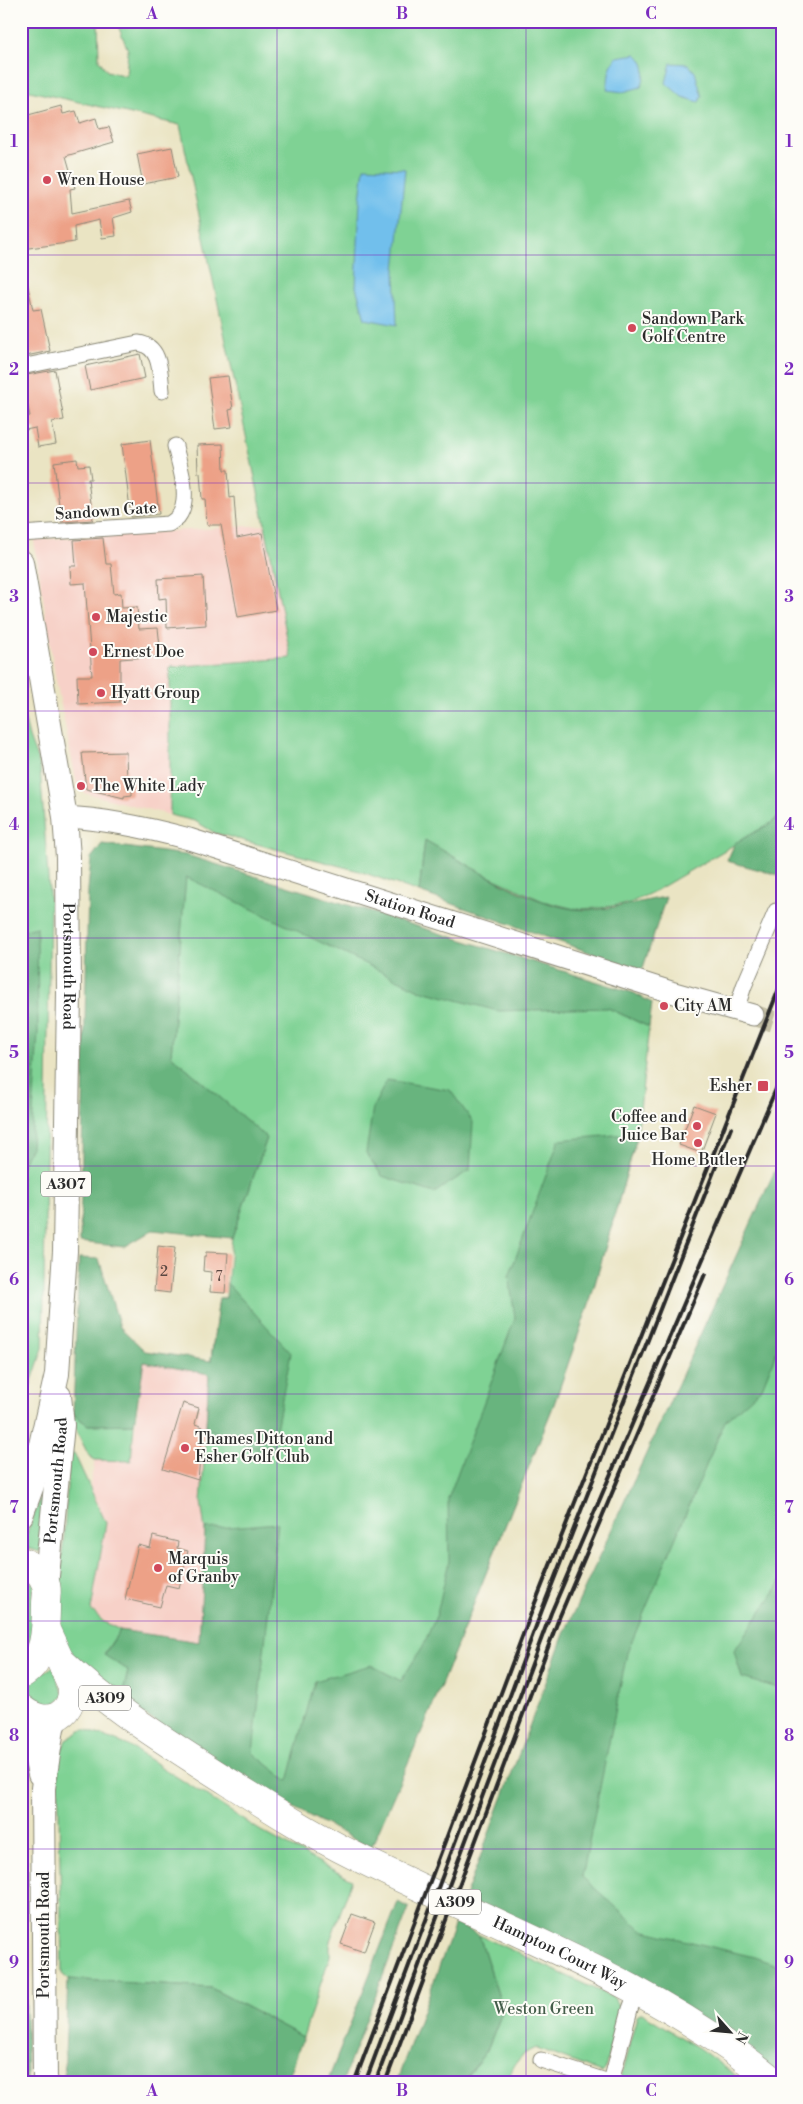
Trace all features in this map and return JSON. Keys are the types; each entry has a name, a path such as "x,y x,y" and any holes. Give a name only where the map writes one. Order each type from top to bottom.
{"highway":[{"path":"21,1561 39,1572 46,1586 46,1630 40,1655 32,1666 21,1674"},
{"path":"46,1630 72,1686 72,1696 69,1705 58,1716"},
{"name":"Hampton Court Way","path":"60,1661 82,1681 151,1733 274,1810 353,1855 638,1990 702,2028 776,2083"},
{"name":"Hampton Court Way","path":"22,1709 46,1720 80,1711 96,1712 151,1733"}],"main road":[{"name":"Portsmouth Road","path":"21,562 65,817 68,856 65,1251 57,1374 62,1425 46,1586"},
{"name":"Station Road","path":"65,817 104,820 149,828 189,839 671,992 744,1012"},
{"name":"Portsmouth Road","path":"21,1515 32,1485 57,1374"},
{"path":"21,1487 41,1443"},
{"name":"Portsmouth Road","path":"22,1709 30,1730 42,1788"},
{"name":"Portsmouth Road","path":"45,2083 42,1788 52,1728 58,1716"}],"street":[{"path":"21,367 138,343 146,344 153,350 156,357 162,391"},
{"name":"Sandown Gate","path":"21,534 169,524 178,517 183,506 184,492 175,446"},
{"path":"744,1012 744,986 776,911"},
{"path":"541,2060 611,2082 630,2009 638,1990"}],"shaded area":[{"path":"265,525 291,658 170,667 170,815 85,793 77,785 55,675 34,540"},
{"path":"144,1362 209,1374 201,1502 205,1529 200,1642 120,1630 104,1622 91,1610 106,1523 90,1486 95,1460 131,1461"}],"green space":[{"path":"29,21 98,21 99,60 107,71 126,76 128,50 116,21 782,21 782,814 771,823 657,890 630,903 600,908 575,909 543,901 486,875 425,841 419,892 359,871 215,833 195,821 170,815 170,667 291,658 265,525 180,125 21,89 21,43"},
{"path":"21,704 29,737 40,767 50,905 43,1348 21,1421"},
{"path":"782,814 782,876 727,861 735,843 771,823"},
{"path":"425,840 517,891 556,905 585,910 620,906 666,897 642,971 419,892"},
{"path":"102,844 186,855 634,993 652,1003 649,1027 608,1008 498,1011 419,990 186,877 171,1055 267,1138 232,1238 153,1230 124,1247 80,1242 88,890 91,858"},
{"name":"Thames Ditton and Esher Golf Club","path":"185,877 608,1008 649,1027 637,1137 590,1301 554,1404 431,1710 367,1834 214,1754 205,1530 201,1502 209,1374 219,1298 226,1298 232,1238 267,1138 171,1055"},
{"path":"37,927 38,1032 31,1147 21,1167 21,931"},
{"path":"387,1080 450,1090 473,1122 470,1170 434,1193 382,1176 366,1153 373,1107"},
{"path":"638,1133 590,1301 554,1404 431,1710 371,1848 260,1790 122,1700 128,1670 104,1655 120,1630 199,1642 205,1529 278,1523 253,1753 288,1781 315,1681 371,1665 401,1681 423,1646 437,1614 449,1561 448,1499 515,1318 509,1276 559,1140"},
{"path":"782,1155 782,1338 762,1388 725,1421 627,1653 582,1877 642,1930 754,1957 782,1967 782,2079 465,1897 564,1634"},
{"path":"782,1157 782,2079 465,1897"},
{"path":"79,1258 99,1259 120,1327 145,1351 211,1361 219,1298 226,1298 227,1283 291,1353 271,1455 206,1428 209,1374 144,1362 134,1424 88,1425 73,1414"},
{"path":"73,1414 88,1425 134,1424 131,1461 95,1460 89,1456 73,1424"},
{"path":"74,1453 106,1523 91,1610 104,1622 120,1630 104,1654 128,1670 122,1700 68,1651 58,1621 58,1587 64,1537 69,1455"},
{"path":"42,1493 45,1494 40,1552 22,1546"},
{"path":"21,1573 34,1584 32,1648 21,1662"},
{"path":"782,1578 782,1689 742,1678 734,1651"},
{"path":"53,1667 64,1696 51,1707 38,1704 21,1694 21,1685"},
{"path":"84,1729 127,1745 261,1831 352,1880 330,1941 330,1956 303,2037 211,1988 68,1979 62,1974 58,1759 66,1740"},
{"path":"21,1746 29,1773 24,1808 21,1810"},
{"path":"398,1902 409,1908 342,2083 327,2083"},
{"path":"21,1924 25,1924 27,2083 21,2083"},
{"path":"455,1924 479,1935 503,2010 487,2050 463,2083 396,2083"},
{"name":"Weston Green","path":"479,1935 614,1998 619,2007 605,2070 602,2073 537,2048 521,2057 511,2071 507,2083 463,2083 487,2050 503,2010"},
{"path":"68,1979 211,1988 303,2037 287,2083 64,2083"},
{"name":"Weston Green","path":"642,2013 700,2049 746,2083 624,2083 621,2076 637,2016"}],"water":[{"path":"636,54 644,65 644,78 641,87 623,92 607,90 610,66 617,57"},
{"path":"671,63 688,64 695,72 702,96 699,102 682,97 666,83"},
{"path":"364,167 405,169 395,270 397,325 365,319 356,287 360,200"}],"building":[{"path":"61,106 63,114 76,111 80,123 96,118 99,129 109,127 114,142 66,156 75,188 70,189 72,213 129,201 132,212 113,218 116,236 102,238 99,220 74,226 75,242 21,249 21,215 28,214 21,191 21,117"},
{"path":"172,147 178,177 143,184 137,154"},
{"path":"27,282 33,310 41,309 50,351 21,357 21,283"},
{"path":"140,354 145,378 90,390 85,366"},
{"path":"55,370 64,420 52,422 56,444 38,447 35,428 21,431 21,418 30,416 21,376"},
{"path":"228,376 233,409 229,410 232,427 215,429 208,378"},
{"path":"150,440 159,514 131,517 122,444"},
{"path":"223,444 224,470 228,470 230,498 234,497 237,538 262,533 276,610 238,617 221,525 207,525 205,499 202,499 200,473 198,473 197,445"},
{"path":"77,459 78,466 89,465 91,479 88,479 93,520 61,522 54,462"},
{"path":"103,538 106,564 111,564 114,594 121,593 122,608 137,607 139,629 158,628 161,656 120,659 120,702 78,704 77,676 92,676 85,583 71,584 70,566 76,566 74,540"},
{"path":"203,576 206,625 167,628 166,598 159,599 158,579"},
{"path":"126,752 127,782 132,782 132,795 124,796 124,798 86,789 82,753"},
{"path":"694,1105 716,1113 701,1153 679,1145"},
{"path":"158,1246 175,1248 170,1293 154,1291"},
{"path":"206,1252 228,1253 225,1293 210,1292 211,1272 203,1271"},
{"name":"Thames Ditton and Esher Golf Club","path":"183,1403 199,1408 195,1424 203,1427 198,1480 163,1469"},
{"name":"Marquis of Granby","path":"153,1536 178,1542 177,1548 188,1551 179,1588 166,1585 160,1607 125,1599 138,1545 150,1548"},
{"path":"352,1914 375,1922 364,1952 341,1944"}],"tunnel":[{"path":"753,1015 782,1024"}],"railway":[{"path":"354,2083 533,1608 782,981"},
{"path":"375,2083 551,1613 782,1075"},
{"path":"365,2083 542,1610 731,1128"},
{"path":"385,2083 559,1618 705,1274"}],"place":[{"name":"Wren House","path":"47,180"},
{"name":"Sandown Park Golf Centre","path":"632,328"},
{"name":"Majestic","path":"96,617"},
{"name":"Ernest Doe","path":"93,652"},
{"name":"Hyatt Group","path":"101,693"},
{"name":"The White Lady","path":"81,786"},
{"name":"City AM","path":"664,1006"},
{"name":"Esher","path":"763,1086"},
{"name":"Coffee and Juice Bar","path":"697,1126"},
{"name":"Home Butler","path":"698,1143"},
{"name":"Thames Ditton and Esher Golf Club","path":"185,1448"},
{"name":"Marquis of Granby","path":"158,1568"}]}
